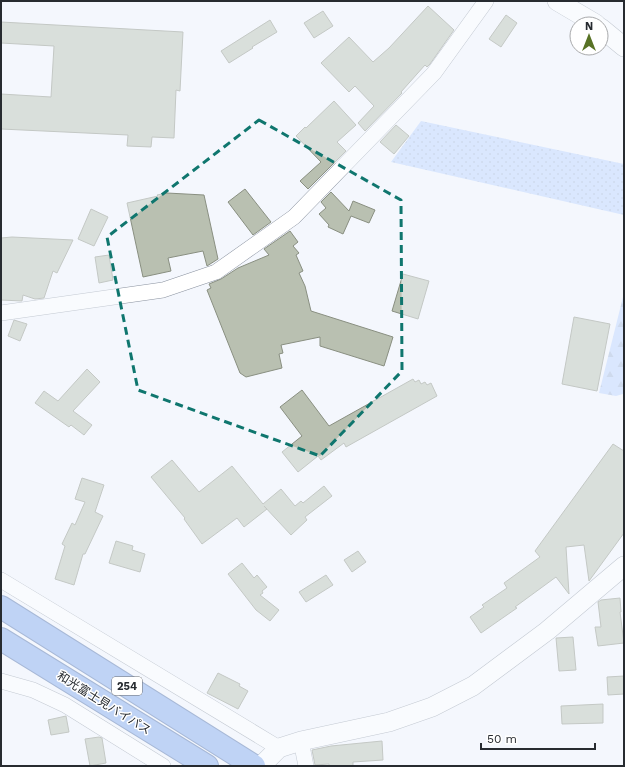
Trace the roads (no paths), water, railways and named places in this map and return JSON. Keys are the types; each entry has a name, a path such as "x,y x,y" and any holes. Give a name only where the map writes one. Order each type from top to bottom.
{"highway":[{"name":"254","path":"1,607 254,766"},
{"name":"和光富士見バイパス","path":"1,640 207,766"}],"street":[{"path":"1,313 163,290 216,272 294,217 434,73 486,1"},
{"path":"557,1 582,16"},
{"path":"609,35 624,47"},
{"path":"261,766 279,748 301,741 389,722 432,707 473,686 535,641 624,566"},
{"path":"1,580 279,748"},
{"path":"1,681 33,690 58,701 163,766"},
{"path":"301,741 306,766"}]}
